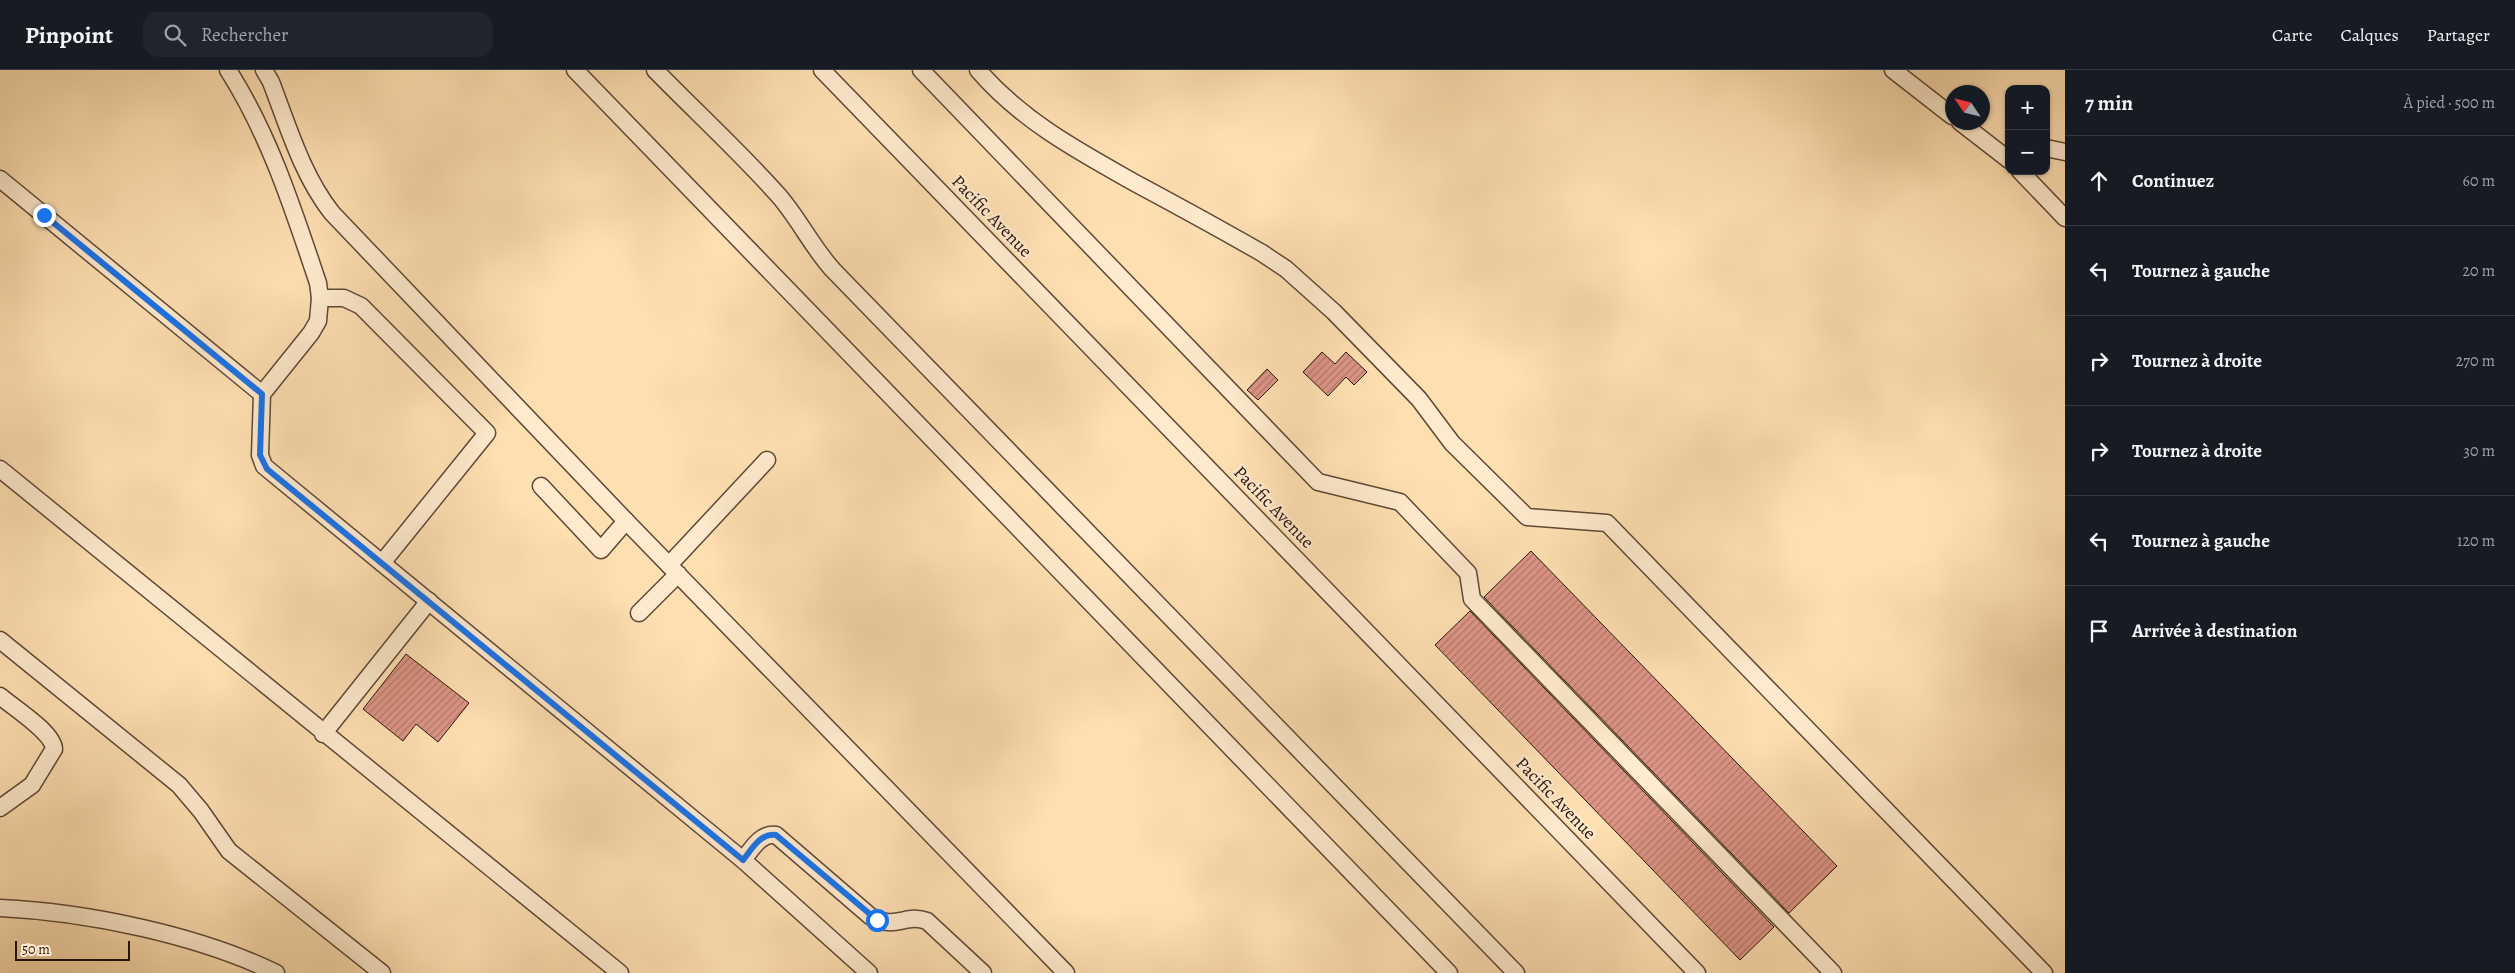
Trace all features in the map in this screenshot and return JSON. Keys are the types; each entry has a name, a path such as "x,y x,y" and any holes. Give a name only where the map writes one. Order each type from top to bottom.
{"street":[{"path":"228,70 248,101 287,190 318,283 320,298 318,321 311,333 262,394 260,455 264,466 743,860 869,973"},
{"path":"264,70 308,176 319,196 332,213 626,521 1066,973"},
{"path":"576,70 1449,973"},
{"path":"654,70 778,195 801,224 820,256 833,270 1516,973"},
{"name":"Pacific Avenue","path":"822,70 1697,973"},
{"path":"921,70 1318,482 1400,502 1468,573 1472,599 1833,973"},
{"path":"978,70 1012,105 1039,127 1096,161 1262,253 1286,269 1334,312 1419,399 1452,443 1527,516 1607,523 2044,973"},
{"path":"1893,70 1945,111"},
{"path":"1970,130 2005,157"},
{"path":"2050,149 2065,152"},
{"path":"2024,175 2065,218"},
{"path":"0,179 262,394"},
{"path":"320,298 350,299 361,306 487,433 382,563"},
{"path":"638,613 766,460"},
{"path":"0,469 323,734 620,973"},
{"path":"541,486 601,550 626,521"},
{"path":"323,734 429,602"},
{"path":"0,640 179,785 201,810 229,852 382,973"},
{"path":"0,696 47,734 54,743 54,749 32,785 0,808"},
{"path":"743,860 760,839 770,834 776,835 870,916 887,924 916,918 927,921 983,973"},
{"path":"0,908 86,919 150,931 215,947 276,973"}],"building":[{"path":"1322,352 1335,364 1346,352 1367,372 1354,385 1346,377 1328,396 1303,372"},
{"path":"1267,369 1278,380 1258,400 1247,390"},
{"path":"1531,551 1837,866 1789,913 1484,597"},
{"path":"1470,611 1774,927 1740,960 1435,645"},
{"path":"406,654 469,703 438,742 416,724 403,741 363,709"}],"route":[{"path":"44,215 262,394 260,455 267,469 743,860 760,839 770,834 776,835 782,838 870,916 877,920"}]}
